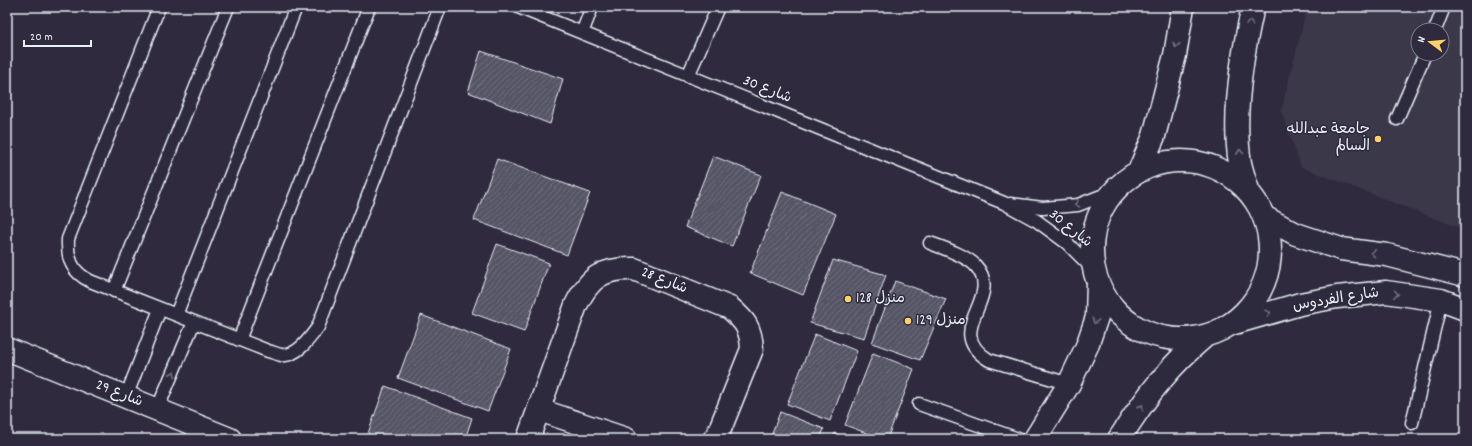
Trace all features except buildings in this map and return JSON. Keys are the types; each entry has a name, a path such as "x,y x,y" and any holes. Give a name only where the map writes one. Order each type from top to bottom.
{"street":[{"path":"1139,171 1154,136 1175,55 1183,7"},
{"path":"1248,190 1240,163 1237,118 1245,42 1253,7"},
{"path":"1035,439 1069,384 1087,346 1097,317 1096,276 1092,242 1099,215 1114,191 1121,183 1139,171 1158,164 1177,160 1197,162 1216,167 1233,177 1248,190 1264,216 1269,236 1270,256 1266,276 1258,294 1246,311 1231,324 1205,336 1189,339 1172,339 1156,336 1141,330 1127,321 1115,310 1105,297 1096,276"},
{"path":"1264,216 1296,234 1341,249 1387,255 1465,275"},
{"name":"شارع 28","path":"528,439 576,305 584,289 595,278 610,270 621,268 634,269 730,308 749,328 752,338 752,349 718,434 714,439"},
{"name":"شارع الفردوس","path":"1231,324 1300,304 1337,297 1386,292 1440,300 1465,309"},
{"path":"1119,439 1163,377 1205,336"},
{"name":"شارع 29","path":"7,349 230,439"},
{"path":"539,410 626,439"}],"lane":[{"path":"159,7 68,239 68,252 72,264 81,276 114,291 239,340 282,355 297,351 308,341 318,326 440,7"},
{"path":"114,291 228,7"},
{"path":"176,315 296,7"},
{"path":"239,340 369,7"},
{"name":"شارع 30","path":"518,7 1004,203 1037,221 1068,243 1096,276"},
{"path":"582,33 592,7"},
{"path":"688,76 718,7"},
{"path":"1437,22 1444,7"},
{"path":"1397,119 1421,62"},
{"name":"شارع 30","path":"1004,203 1043,208 1078,204 1114,191"},
{"path":"930,243 964,258 974,264 981,273 984,285 982,297 971,321 970,333 972,344 979,354 989,360 1069,384"},
{"path":"1412,423 1440,300"},
{"path":"126,397 160,309"},
{"path":"158,410 194,322"},
{"path":"919,404 1018,439"}],"shaded area":[{"name":"جامعة عبدالله السالم","path":"1307,7 1465,7 1465,230 1301,167 1281,111"}],"place":[{"name":"جامعة عبدالله السالم","path":"1378,139"},
{"name":"منزل 128","path":"848,299"},
{"name":"منزل 129","path":"908,321"}]}
